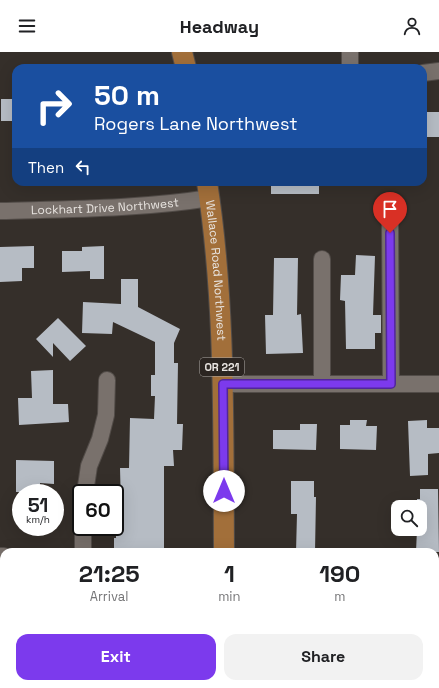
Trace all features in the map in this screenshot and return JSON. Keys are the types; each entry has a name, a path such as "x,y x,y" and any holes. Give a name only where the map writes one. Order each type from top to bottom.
{"main road":[{"path":"182,52 185,64"},
{"name":"Wallace Road Northwest","path":"209,190 219,292 223,384 224,548"}],"street":[{"path":"350,52 350,64"},
{"path":"427,72 439,71"},
{"name":"Lockhart Drive Northwest","path":"0,211 122,208 182,203 209,190"},
{"path":"390,218 391,384"},
{"path":"322,259 322,384"},
{"path":"86,484 89,466 100,439 106,415 107,380"},
{"path":"223,384 439,384"},
{"path":"83,536 83,548"}],"building":[{"path":"1,99 12,99 12,121 1,121"},
{"path":"427,112 439,112 439,137 427,137"},
{"path":"271,186 319,186 319,194 271,194"},
{"path":"34,246 34,268 22,268 22,281 0,282 0,247"},
{"path":"104,246 104,279 90,279 90,271 62,272 62,251 82,251 82,247"},
{"path":"356,255 375,256 373,315 381,315 381,333 375,333 375,349 346,349 345,301 340,300 341,275 355,275"},
{"path":"274,258 298,258 297,315 301,314 303,353 266,354 265,315 273,315"},
{"path":"121,279 138,279 138,307 180,329 174,343 174,363 178,363 177,424 183,424 182,450 173,450 174,466 164,466 164,548 114,548 114,538 116,538 116,536 124,536 124,484 120,484 120,468 129,468 130,418 154,419 155,396 151,396 151,375 155,375 155,342 113,322 112,334 82,333 83,302 121,304"},
{"path":"58,318 86,346 70,361 53,343 53,357 36,339"},
{"path":"53,370 53,404 68,404 69,422 19,425 18,398 32,398 31,371"},
{"path":"350,420 367,420 366,426 377,426 376,450 340,449 340,425 350,425"},
{"path":"427,420 427,428 439,428 439,453 428,454 428,475 410,476 408,421"},
{"path":"300,424 317,424 316,450 273,449 273,430 300,430"},
{"path":"16,460 54,461 54,484 16,484"},
{"path":"291,481 314,481 314,497 316,497 315,548 296,548 297,514 291,514"},
{"path":"420,489 438,489 439,548 416,548 417,536 427,536 427,500 417,499 420,499"}],"route":[{"path":"224,491 223,384 391,384 390,233"}]}
